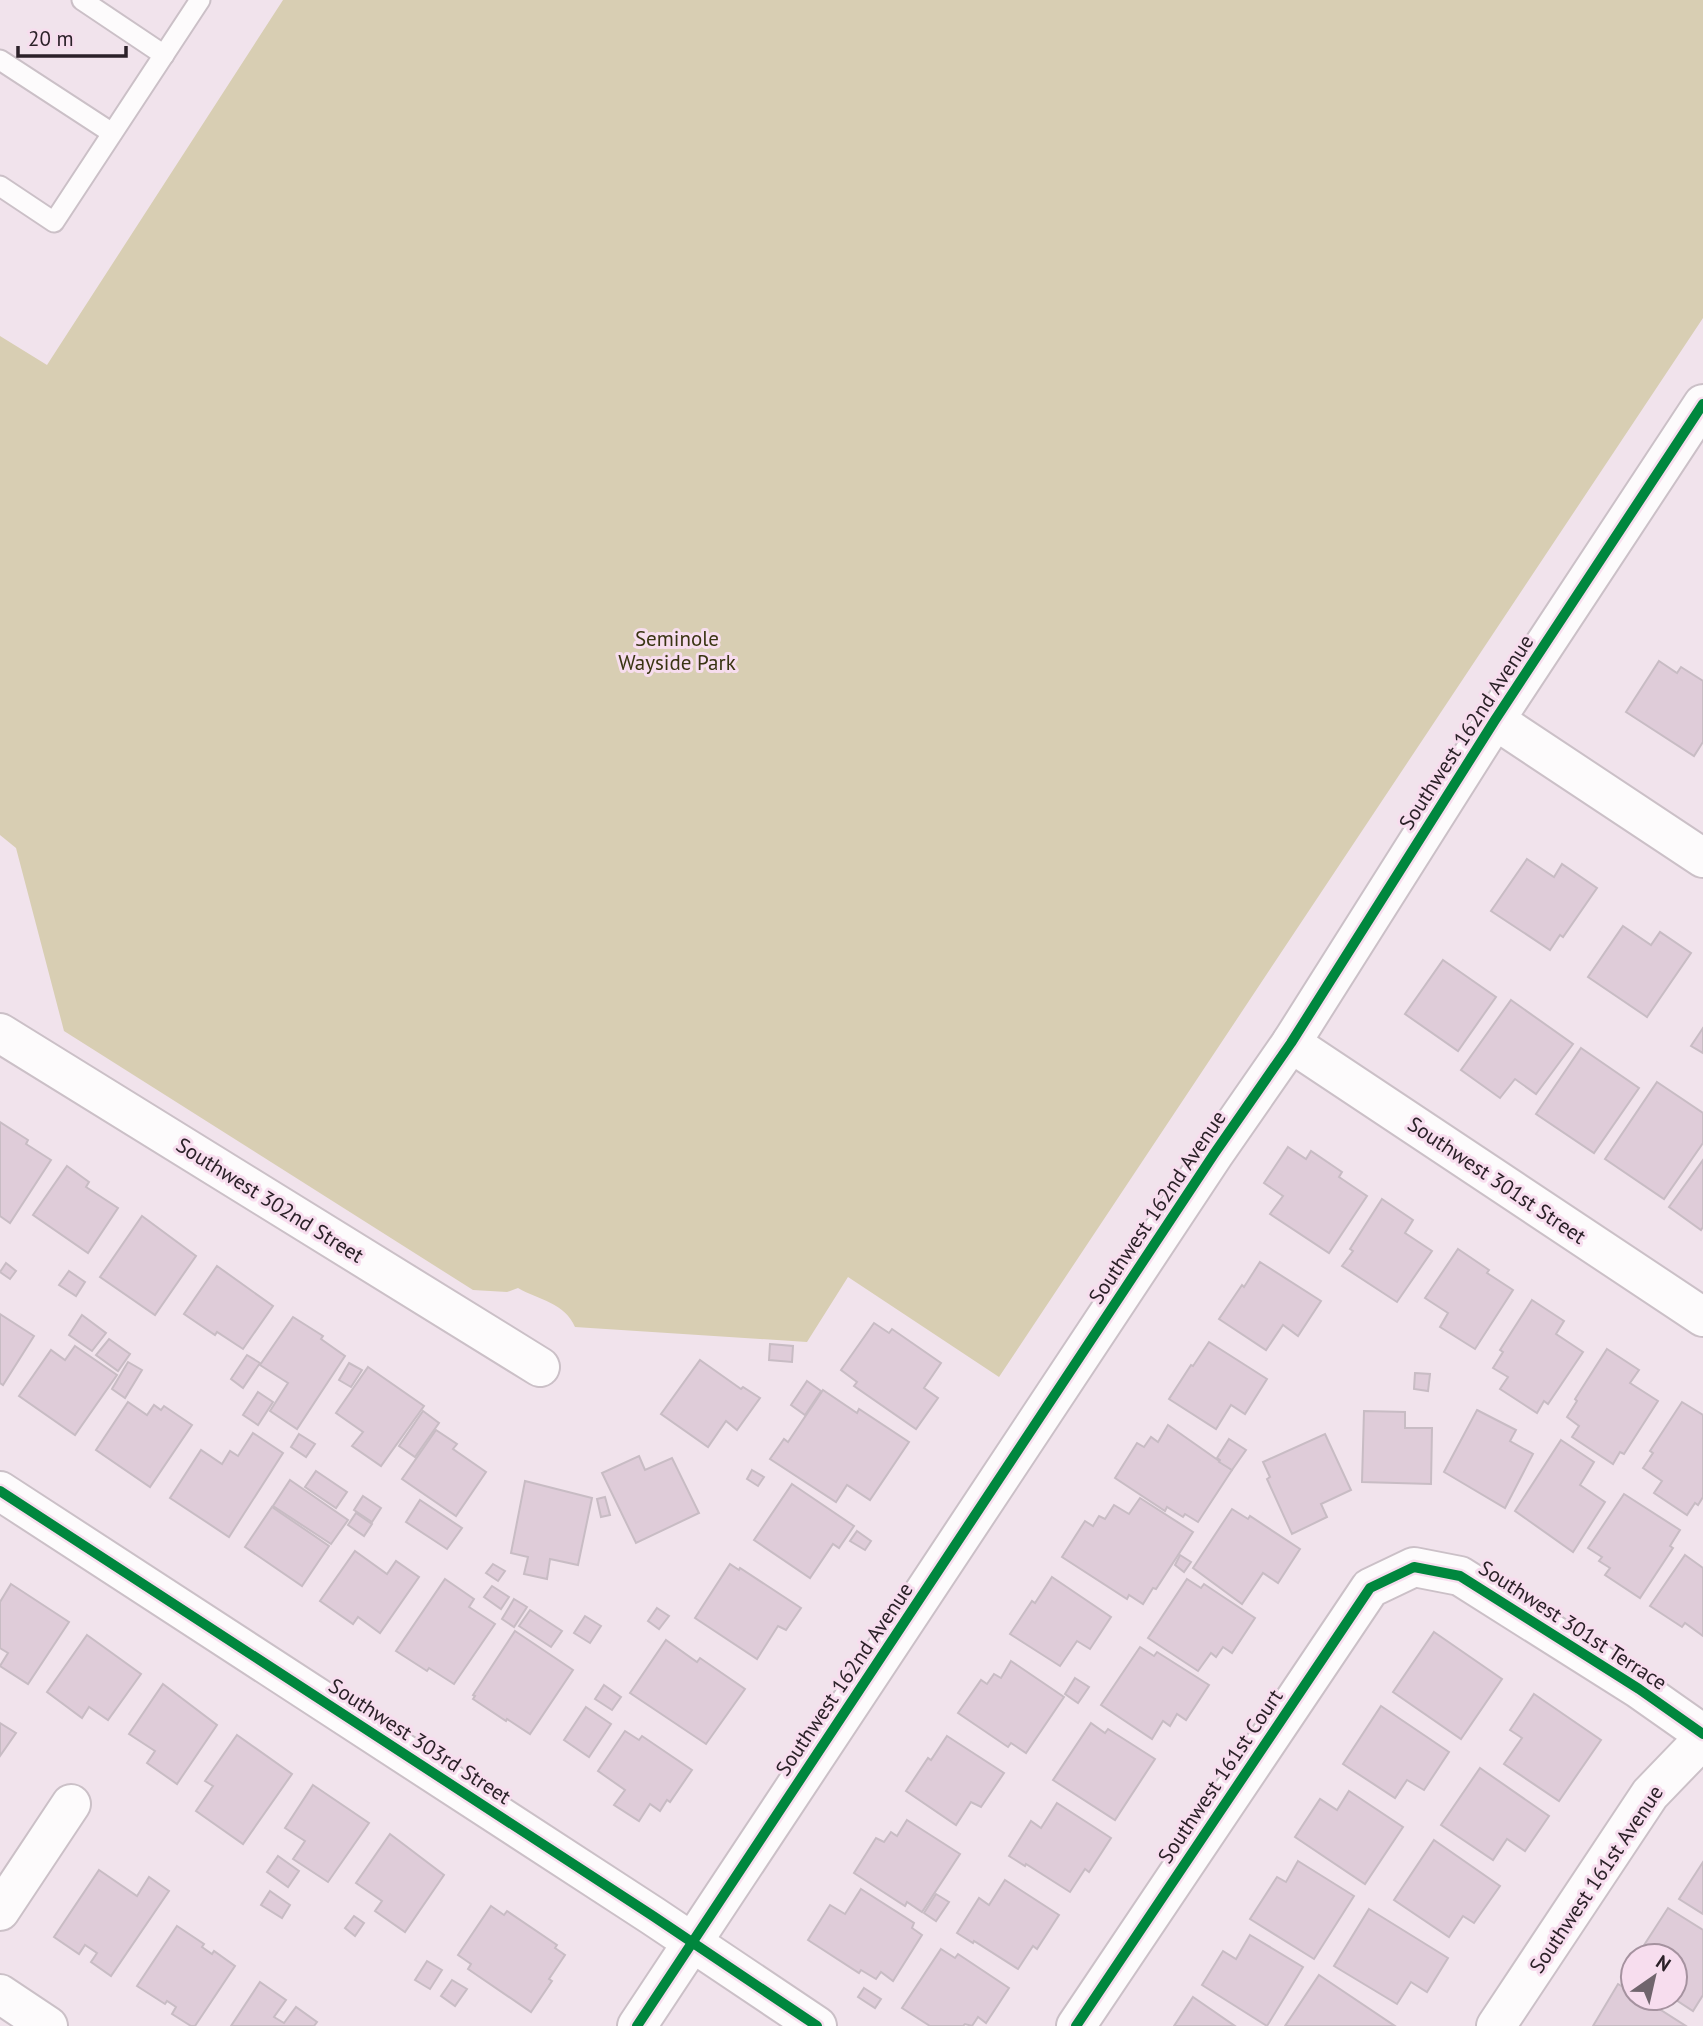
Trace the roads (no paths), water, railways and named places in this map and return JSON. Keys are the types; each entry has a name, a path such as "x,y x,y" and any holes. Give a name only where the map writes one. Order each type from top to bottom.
{"street":[{"name":"Southwest 162nd Avenue","path":"637,2026 1214,1154 1291,1043 1495,720 1703,404"},
{"path":"1495,720 1703,858"},
{"name":"Southwest 302nd Street","path":"0,1033 540,1367"},
{"name":"Southwest 301st Street","path":"1291,1043 1703,1317"},
{"name":"Southwest 303rd Street","path":"0,1491 817,2026"},
{"name":"Southwest 301st Terrace","path":"1414,1567 1460,1576 1639,1689 1703,1737"},
{"name":"Southwest 161st Court","path":"1076,2026 1370,1588 1414,1567"},
{"name":"Southwest 161st Avenue","path":"1496,2026 1650,1794 1703,1737"},
{"path":"0,1911 71,1804"},
{"path":"0,1994 48,2026"}],"lane":[{"path":"82,0 164,55"},
{"path":"0,186 54,222 200,0"},
{"path":"0,60 112,133"}],"park label":[{"name":"Seminole Wayside Park","path":"677,650"}]}
